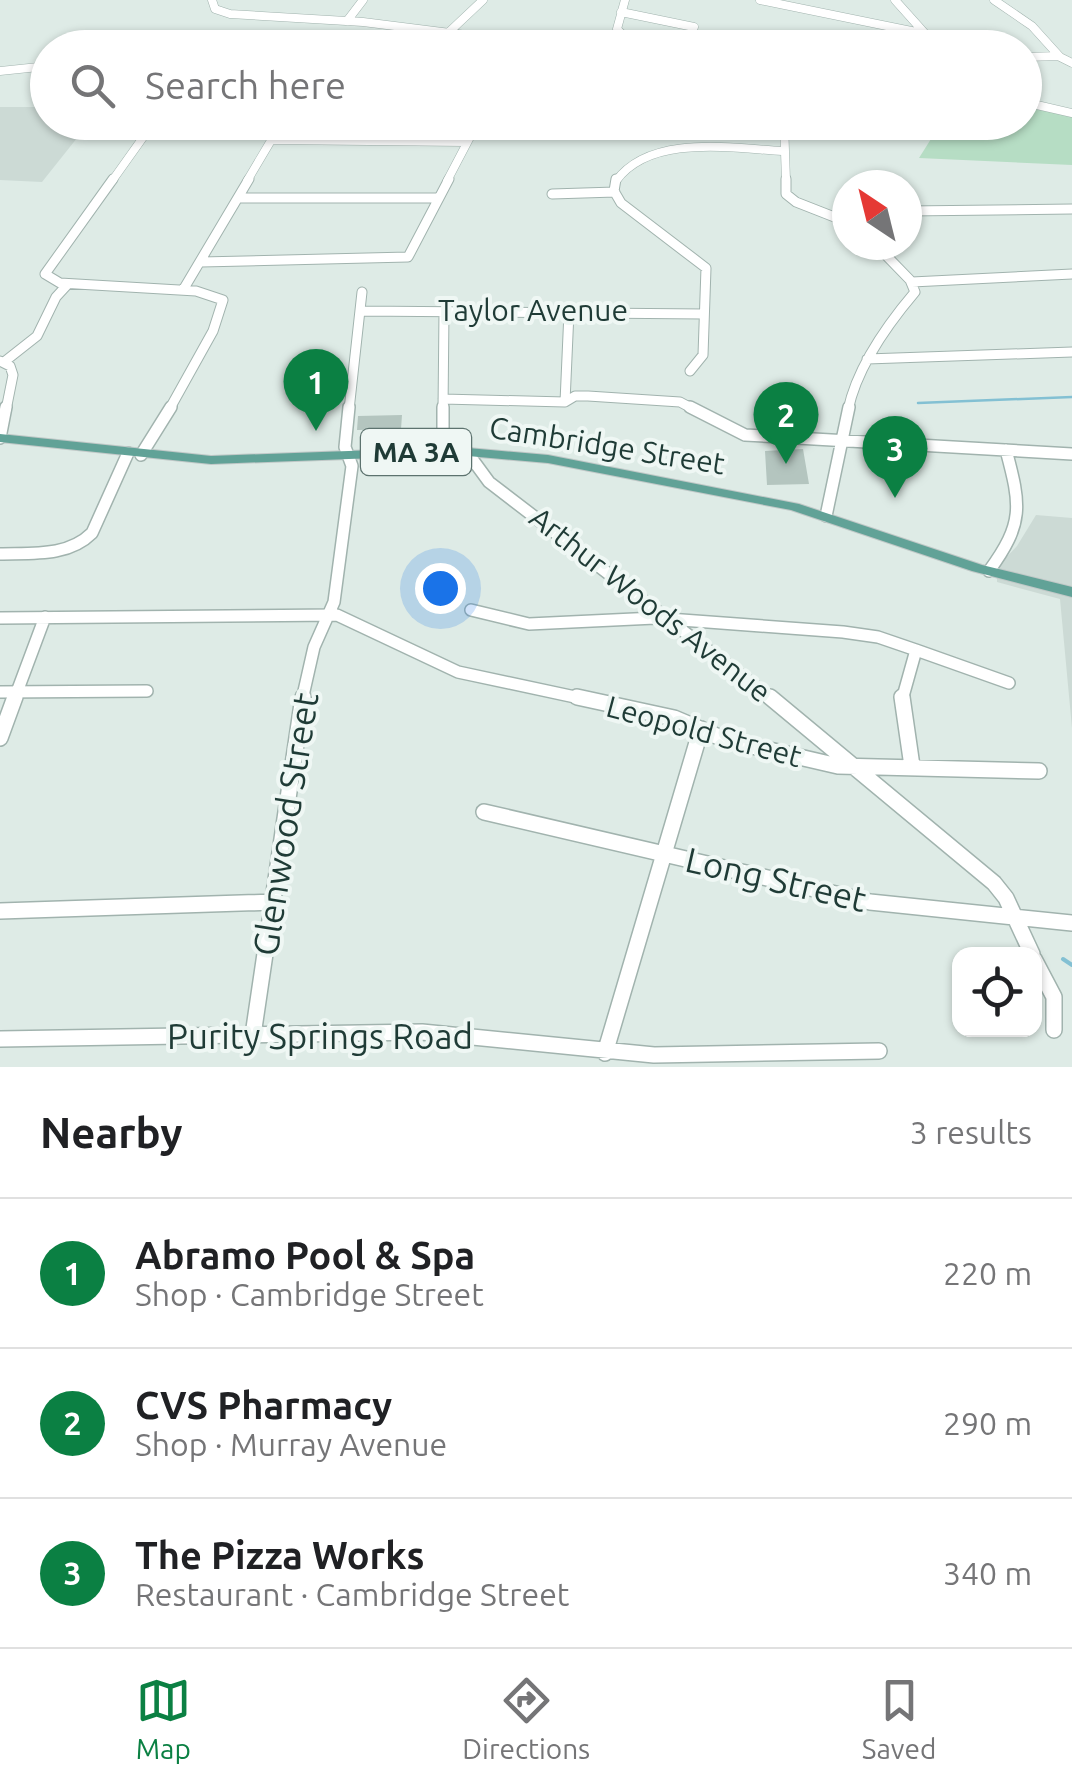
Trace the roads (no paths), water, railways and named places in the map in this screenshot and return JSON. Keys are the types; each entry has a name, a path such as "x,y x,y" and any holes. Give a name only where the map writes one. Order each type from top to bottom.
{"main road":[{"name":"Cambridge Street","path":"0,438 225,460 468,452 561,461 826,516 989,571 1072,592"}],"street":[{"path":"212,0 215,8 226,13 423,30"},
{"path":"348,21 363,0"},
{"path":"451,30 483,0"},
{"path":"618,30 626,0"},
{"path":"760,0 906,30"},
{"path":"895,0 922,30"},
{"path":"994,0 1036,30"},
{"path":"621,12 694,27"},
{"path":"1042,37 1059,56 1072,63"},
{"path":"1042,56 1059,56"},
{"path":"0,71 30,68"},
{"path":"1042,106 1072,113"},
{"path":"0,554 56,550 84,543 224,307 216,294 50,280 46,271 141,140"},
{"path":"183,290 272,140 466,142 406,258 200,262"},
{"path":"783,140 787,195 831,215"},
{"path":"690,371 703,356 704,266 625,207 615,192 616,179 625,168 657,154 701,149 782,151"},
{"path":"552,194 615,192"},
{"path":"238,198 436,198"},
{"path":"922,211 1067,208 1072,200"},
{"path":"826,516 848,403 891,320 913,296 912,282 891,260"},
{"path":"912,282 1072,274"},
{"path":"0,438 13,375 2,361 39,333 56,297 68,284"},
{"name":"Glenwood Street","path":"254,1035 296,737 324,614 334,602 352,466 346,432 362,292"},
{"name":"Taylor Avenue","path":"361,312 492,305 569,312 704,314"},
{"path":"442,452 444,310"},
{"path":"565,402 569,312"},
{"path":"868,359 1072,352"},
{"path":"443,399 565,402 588,396 680,402 744,436 839,445 1072,454"},
{"path":"989,571 1013,539 1021,511 1006,450"},
{"name":"Arthur Woods Avenue","path":"468,452 475,467 490,482 750,681 994,883 1006,898 1029,947"},
{"path":"471,610 528,624 655,618 861,634 1010,683"},
{"name":"Leopold Street","path":"0,618 324,614 354,621 458,672 674,718 768,752 852,766 1039,771"},
{"path":"0,738 46,618"},
{"path":"912,766 901,694 916,650"},
{"path":"0,692 147,691"},
{"path":"605,1053 701,729"},
{"name":"Long Street","path":"484,812 890,906 1072,923"},
{"path":"0,911 274,902"},
{"name":"Arthur Woods Avenue","path":"1042,972 1054,997 1054,1030"},
{"name":"Purity Springs Road","path":"0,1039 462,1034 605,1053 701,1056 879,1050"}],"waterway":[{"path":"918,403 1072,397"},
{"path":"1063,959 1072,965"}],"place":[{"name":"Abramo Pool & Spa","path":"316,431"},
{"name":"CVS Pharmacy","path":"786,464"},
{"name":"The Pizza Works","path":"895,498"}]}
